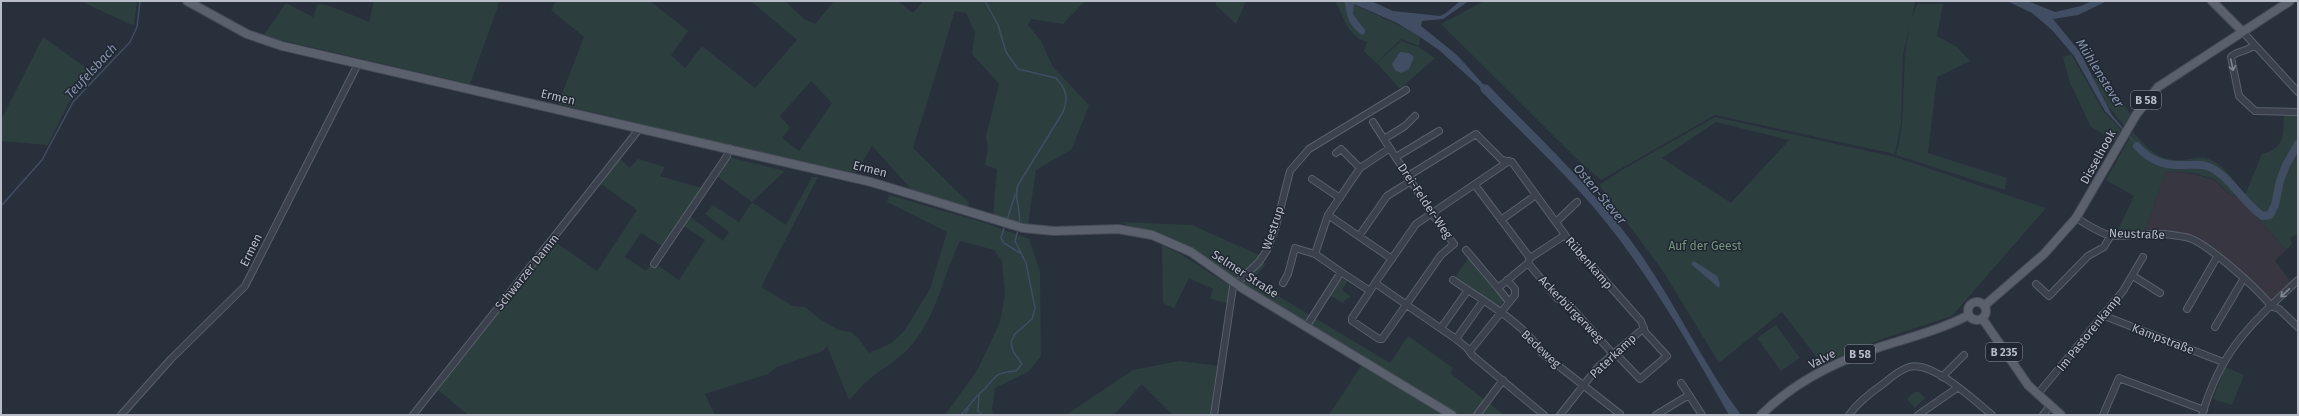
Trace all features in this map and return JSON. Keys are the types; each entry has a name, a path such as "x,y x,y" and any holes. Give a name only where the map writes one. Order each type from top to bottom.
{"main road":[{"name":"Ermen","path":"187,1 260,39 358,64 729,148 871,182 1005,223"},
{"path":"2212,1 2242,32"},
{"name":"B 58","path":"2242,32 2290,1"},
{"name":"Disselhook","path":"1984,306 2044,254 2076,218 2140,108 2158,87 2242,32"},
{"name":"Selmer Straße","path":"1005,223 1019,227 1054,231 1118,229 1143,232 1182,247 1235,283 1452,415"},
{"name":"B 58","path":"1969,315 1968,310 1972,303 1979,302 1984,306"},
{"path":"1969,315 1976,319 1982,318 1985,314 1984,306"},
{"name":"Valve","path":"1761,415 1785,395 1829,367 1882,346 1940,328 1969,315"},
{"name":"B 235","path":"1982,318 2028,385 2061,415"}],"street":[{"path":"2242,32 2298,92"},
{"path":"2255,46 2249,50 2233,54 2230,57 2242,99 2257,112 2298,112"},
{"name":"Ermen","path":"121,415 171,359 245,286 358,64"},
{"name":"Westrup","path":"1235,283 1260,262 1267,250 1276,226 1288,176 1300,157 1309,149 1406,90"},
{"path":"1384,139 1405,126 1415,116"},
{"name":"Drei-Felder-Weg","path":"1373,122 1432,214 1454,244 1441,255 1406,305"},
{"name":"Schwarzer Damm","path":"413,415 640,128"},
{"name":"Drei-Felder-Weg","path":"1396,157 1439,131"},
{"name":"Rübenkamp","path":"1359,236 1387,196 1409,179 1476,134 1502,160 1512,162 1582,258 1593,267 1641,321 1644,328 1667,356 1643,378 1637,378 1614,354"},
{"path":"654,264 727,156 729,148"},
{"path":"1314,254 1328,215 1360,168 1390,148"},
{"path":"1336,153 1341,149 1360,168"},
{"path":"1406,305 1382,339 1379,339 1352,321 1352,318 1375,283 1416,224 1509,161"},
{"path":"1312,179 1340,198"},
{"name":"Ackerbürgerweg","path":"1475,185 1557,298 1570,306 1614,354"},
{"path":"1501,220 1536,195"},
{"path":"1556,222 1576,202"},
{"path":"1328,215 1392,259"},
{"name":"Neustraße","path":"2076,218 2096,230 2112,235 2148,233 2189,238 2217,257 2260,291 2271,306 2279,309 2298,327"},
{"path":"1498,288 1529,261 1565,234"},
{"path":"2036,284 2049,296 2088,256 2104,247 2112,235"},
{"path":"1283,282 1288,274 1295,248 1314,254 1370,291"},
{"path":"1466,250 1509,302"},
{"name":"Im Pastorenkamp","path":"2042,389 2066,362 2132,276 2142,257"},
{"path":"2187,309 2217,257"},
{"path":"1306,327 1341,272"},
{"path":"2132,276 2160,293"},
{"path":"2215,327 2244,278"},
{"path":"1453,280 1500,313"},
{"path":"1470,351 1515,295 1515,289 1508,280"},
{"path":"2102,415 2119,378 2203,412 2223,362 2244,333 2298,280"},
{"path":"1214,415 1233,287 1235,283"},
{"path":"1375,283 1456,339 1470,351 1473,356 1544,415"},
{"path":"1441,328 1468,290"},
{"path":"1456,339 1483,301"},
{"name":"Bedeweg","path":"1500,313 1536,342 1542,354 1583,386"},
{"name":"Kampstraße","path":"2102,315 2223,362"},
{"name":"Paterkamp","path":"1560,415 1598,367 1644,328"},
{"path":"1942,377 1964,355"},
{"path":"1848,415 1864,399 1909,367 1925,368 1942,377 1992,415"},
{"path":"1477,415 1503,380"},
{"path":"1681,383 1702,415"},
{"name":"Paterkamp","path":"1583,386 1620,414"},
{"path":"1918,415 1957,388"},
{"path":"1656,415 1689,395"},
{"path":"2043,415 2050,406"}],"shaded area":[{"path":"2166,171 2194,174 2214,180 2229,194 2241,199 2286,250 2275,261 2292,283 2270,304 2200,242 2145,231"}],"green space":[{"path":"80,1 137,1 134,25 130,24"},
{"path":"374,1 498,1 499,3 470,84 263,36 286,3 313,17 318,4 330,6 369,22"},
{"path":"556,1 650,1 688,31 671,55 685,68 702,46 755,88 797,40 751,1 785,1 804,19 815,24 834,1 898,1 913,13 923,1 1085,1 1063,24 1031,19 1028,25 1041,41 1053,67 1089,105 1072,149 1036,170 1028,224 993,216 997,169 985,165 988,147 986,137 999,84 972,54 975,33 966,13 955,11 913,148 969,203 967,209 913,191 872,146 856,173 783,158 558,104 584,37 551,10","holes":["811,81 832,103 799,151 782,138 790,127 780,116"]},
{"path":"1216,1 1246,1 1236,24 1216,5"},
{"path":"1335,1 1344,1 1347,16 1351,24 1362,35 1363,27 1353,14 1353,4 1420,37 1419,46 1401,39 1376,63 1364,51 1367,42 1360,39 1350,30"},
{"path":"1484,1 1913,1 1915,4 1903,54 1901,123 1895,154 1715,115 1601,180 1578,160 1441,24"},
{"path":"1918,4 1943,4 1937,36 1957,47 1970,61 1937,77 1928,153 2007,178 2005,190 1896,155 1902,124 1906,45 1911,20"},
{"path":"43,37 82,65 99,72 69,102 48,145 1,141 1,120"},
{"path":"1401,41 1418,47 1435,58 1400,89 1377,63"},
{"path":"2071,54 2104,112 2121,130 2115,141 2091,127 2070,83 2063,57"},
{"path":"2103,76 2110,93 2119,98 2130,114 2124,126 2108,106 2094,79"},
{"path":"2298,113 2298,142 2285,165 2279,181 2274,205 2264,221 2276,206 2281,181 2298,146 2298,233 2290,238 2292,244 2286,250 2241,199 2230,194 2214,179 2194,173 2166,171 2145,231 2117,232 2134,196 2106,180 2133,132 2148,148 2166,159 2181,160 2205,158 2211,160 2228,173 2245,195 2262,154 2275,148 2282,139 2284,114"},
{"name":"Auf der Geest","path":"1715,117 1895,157 2046,208 1952,316 1882,339 1822,364 1782,312 1719,363 1663,271 1599,185 1622,170","holes":["1716,122 1789,140 1731,203 1662,158"]},
{"path":"728,157 785,171 752,202 715,175"},
{"path":"619,158 630,168 638,159 665,167 660,176 705,189 688,215 723,241 729,232 705,214 713,205 739,222 752,202 786,225 812,177 818,177 761,287 793,306 805,307 821,320 838,330 851,332 859,339 869,353 892,343 905,330 930,289 947,232 887,202 889,195 988,224 1029,239 1040,271 1041,356 1028,372 995,388 992,410 995,415 945,415 978,369 1000,322 1005,294 1002,261 994,250 960,241 939,296 919,335 905,352 868,380 849,400 827,346 823,351 777,367 768,374 705,394 715,415 468,415 438,390 581,206 583,208 555,242 597,271 637,210 600,183","holes":["681,224 705,240 679,280 654,263 646,271 625,257 641,233 665,248"]},
{"path":"1121,222 1192,225 1261,256 1233,280 1206,260"},
{"path":"1162,245 1182,255 1230,286 1228,303 1210,299 1213,289 1189,278 1174,308 1163,303"},
{"path":"1469,257 1504,300 1499,307 1495,308 1454,279"},
{"path":"1263,260 1265,265 1254,278 1279,294 1278,296 1390,363 1408,336 1453,368 1450,373 1504,415 1456,415 1237,282"},
{"path":"1344,278 1348,280 1342,290 1351,297 1346,299 1343,303 1329,295 1339,280"},
{"path":"1776,325 1800,358 1781,371 1757,338"},
{"path":"1179,361 1219,366 1211,415 1173,415 1142,384 1114,415 1066,415 1133,370"},
{"path":"1361,366 1444,415 1329,415"},
{"path":"2225,367 2244,375 2232,405 2213,399"},
{"path":"1914,392 1919,392 1925,398 1915,408 1907,399"}],"water":[{"path":"1344,1 1371,1 1393,11 1440,16 1460,1 1469,1 1443,19 1422,21 1421,26 1457,55 1483,84 1488,85 1588,188 1607,210 1655,275 1715,376 1741,415 1729,415 1697,358 1661,300 1642,271 1602,217 1569,180 1481,91 1480,87 1439,50 1420,37 1397,23 1354,4 1353,14 1365,30 1365,33 1362,35 1351,24 1347,16"},
{"path":"2007,1 2028,1 2055,12 2081,6 2092,1 2107,1 2078,15 2053,19 2080,52 2112,115 2143,152 2105,111 2074,56 2052,30 2032,13"},
{"path":"1400,52 1409,53 1414,57 1409,69 1401,73 1395,70 1392,64"},
{"path":"1694,261 1717,276 1720,284 1719,288 1691,264"}],"waterway":[{"name":"Teufelsbach","path":"1,206 42,160 73,102 130,42 137,27 140,1"},
{"path":"985,1 998,25 1006,52 1018,69 1056,78 1066,94 1066,102 1063,112 1018,185 1016,195 1020,219 1019,224"},
{"name":"Mühlenstever","path":"2137,146 2158,162 2171,165 2201,165 2214,169 2222,175 2256,211 2263,216 2270,215 2275,205 2280,181 2286,165 2298,144"},
{"path":"1007,220 1015,195"},
{"path":"1005,225 1001,238 1004,243 1020,253"},
{"path":"983,415 978,411 979,394 997,375 1016,371 1022,364 1013,351 1011,342 1015,334 1032,319 1035,308 1026,263 1015,241 1018,230"},
{"path":"961,415 978,395"},
{"path":"965,415 968,409"}],"water label":[{"name":"Osten-Stever","path":"1600,194"}]}
